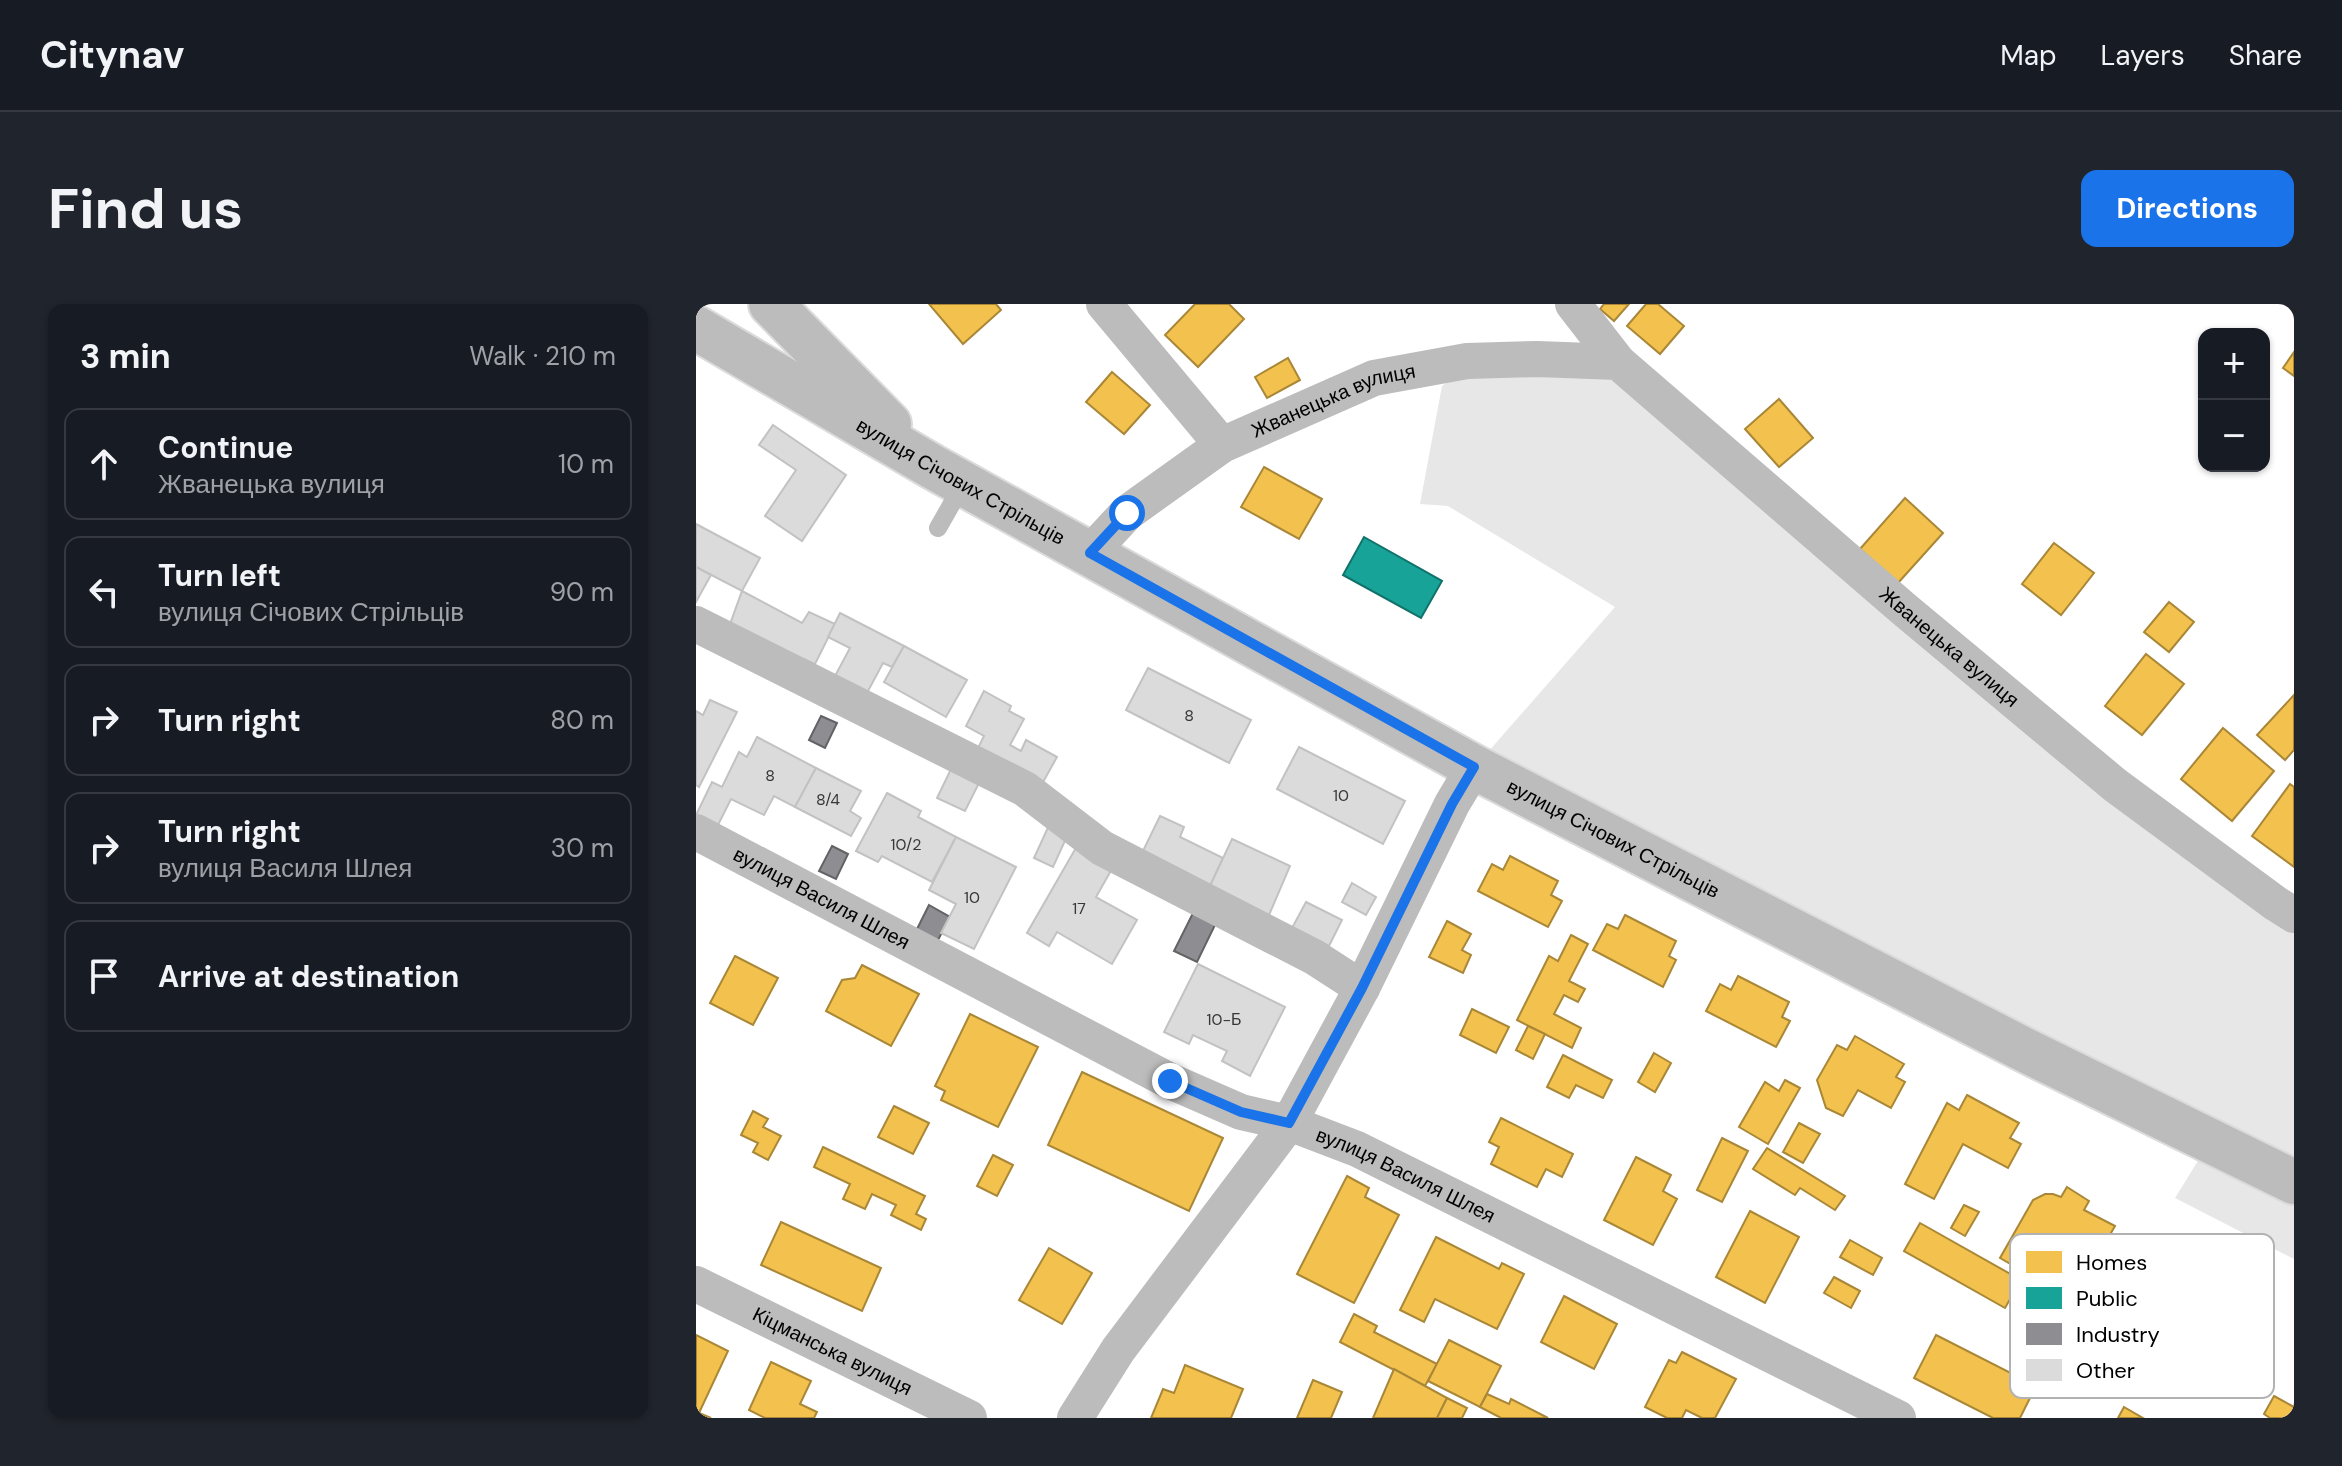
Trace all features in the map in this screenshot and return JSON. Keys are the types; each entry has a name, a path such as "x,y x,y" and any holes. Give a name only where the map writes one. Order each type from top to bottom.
{"main road":[{"path":"771,304 787,323 948,476"},
{"name":"вулиця Січових Стрільців","path":"696,328 948,476 1474,767 2038,1056 2294,1182"}],"street":[{"path":"1104,304 1222,445"},
{"name":"Жванецька вулиця","path":"1573,304 1618,362 1905,610 2104,775 2294,915"},
{"name":"Жванецька вулиця","path":"1090,553 1127,513 1222,445 1374,378 1467,361 1537,359 1618,362"},
{"path":"696,624 1025,789 1102,848 1314,957 1362,988"},
{"path":"1075,1418 1118,1350 1289,1123 1362,988 1452,804 1474,767"},
{"name":"вулиця Василя Шлея","path":"696,832 1170,1081 1241,1112 1289,1123 1357,1149 1898,1418"},
{"name":"Кіцманська вулиця","path":"696,1284 969,1418"}],"lane":[{"path":"938,528 948,476"}],"shaded area":[{"path":"1618,364 2294,917 2294,1259 2274,1249 2274,1234 2245,1234 2175,1198 2209,1143 1474,768 1615,607 1448,506 1420,504 1442,386 1468,365"}],"building: Homes":[{"path":"929,304 996,304 1001,310 963,344"},
{"path":"1195,304 1229,304 1244,319 1198,367 1165,335"},
{"path":"1604,304 1629,304 1614,321 1600,309"},
{"path":"1646,304 1658,304 1684,326 1660,354 1627,326"},
{"path":"2294,352 2294,376 2283,368"},
{"path":"1288,358 1300,380 1267,398 1255,377"},
{"path":"1112,372 1150,405 1124,434 1086,402"},
{"path":"1779,399 1813,438 1779,467 1745,429"},
{"path":"1264,467 1322,499 1299,539 1241,507"},
{"path":"1905,498 1943,533 1898,583 1860,549"},
{"path":"2054,543 2094,573 2061,615 2022,584"},
{"path":"2169,602 2194,622 2169,652 2144,632"},
{"path":"2146,654 2184,684 2142,735 2105,706"},
{"path":"2294,695 2294,750 2285,760 2257,735"},
{"path":"2223,728 2274,771 2232,821 2181,779"},
{"path":"2290,784 2294,787 2294,867 2252,836"},
{"path":"1510,856 1558,881 1551,895 1562,901 1548,927 1478,891 1492,864 1503,870"},
{"path":"1625,915 1676,941 1669,956 1676,960 1663,987 1593,950 1607,924 1618,929"},
{"path":"1447,921 1471,934 1462,950 1471,955 1463,973 1429,957"},
{"path":"1571,935 1588,944 1569,981 1585,989 1578,1002 1564,995 1554,1014 1581,1028 1572,1048 1517,1020 1549,956 1558,961"},
{"path":"735,956 778,978 753,1025 710,1003"},
{"path":"862,965 919,994 891,1046 826,1011 842,980 855,978"},
{"path":"1738,976 1789,1002 1782,1017 1790,1021 1776,1047 1706,1011 1720,984 1731,990"},
{"path":"1472,1009 1509,1027 1496,1053 1460,1035"},
{"path":"970,1014 1038,1047 998,1127 941,1100 945,1091 935,1086"},
{"path":"1528,1026 1545,1034 1533,1059 1516,1050"},
{"path":"1855,1036 1904,1064 1896,1077 1905,1082 1891,1108 1858,1090 1843,1116 1826,1108 1817,1080 1837,1045 1847,1050"},
{"path":"1654,1053 1671,1063 1655,1092 1638,1082"},
{"path":"1563,1055 1612,1080 1603,1098 1576,1085 1569,1098 1547,1087"},
{"path":"1082,1072 1223,1138 1189,1211 1048,1145"},
{"path":"1785,1080 1800,1088 1768,1144 1739,1127 1765,1082 1779,1091"},
{"path":"1967,1095 2019,1123 2010,1138 2021,1144 2008,1168 1963,1144 1934,1199 1905,1184 1947,1103 1959,1110"},
{"path":"894,1106 929,1123 913,1154 878,1137"},
{"path":"753,1111 768,1119 763,1127 781,1136 768,1160 753,1152 758,1143 741,1135"},
{"path":"1501,1118 1573,1154 1562,1177 1546,1169 1537,1187 1491,1164 1499,1147 1489,1142"},
{"path":"1799,1123 1820,1134 1803,1163 1783,1152"},
{"path":"1722,1138 1748,1151 1722,1202 1697,1190"},
{"path":"823,1147 925,1196 916,1214 926,1219 921,1230 891,1215 896,1205 872,1194 865,1209 843,1199 850,1184 814,1167"},
{"path":"1767,1148 1845,1196 1835,1210 1800,1188 1795,1195 1753,1169"},
{"path":"993,1155 1013,1165 997,1196 977,1186"},
{"path":"1636,1157 1671,1175 1663,1191 1677,1199 1653,1245 1604,1220"},
{"path":"1347,1176 1369,1188 1365,1197 1399,1215 1354,1303 1297,1274"},
{"path":"2067,1187 2089,1201 2084,1210 2115,1226 2110,1234 2014,1234 2033,1200 2045,1194 2061,1197"},
{"path":"1964,1205 1979,1212 1965,1236 1951,1228"},
{"path":"1750,1211 1799,1237 1765,1303 1716,1277"},
{"path":"781,1222 881,1268 862,1311 761,1265"},
{"path":"1920,1223 2010,1274 2010,1299 2005,1308 1904,1251"},
{"path":"1436,1237 1499,1269 1502,1263 1524,1274 1497,1329 1435,1299 1424,1322 1400,1310"},
{"path":"1850,1240 1882,1258 1873,1275 1840,1257"},
{"path":"2010,1240 2010,1264 2000,1258"},
{"path":"1049,1248 1092,1273 1062,1324 1019,1300"},
{"path":"1834,1277 1860,1291 1851,1308 1824,1293"},
{"path":"1564,1296 1617,1324 1594,1369 1541,1342"},
{"path":"1354,1314 1377,1326 1374,1332 1437,1364 1425,1386 1340,1342"},
{"path":"696,1335 728,1351 699,1413 711,1418 696,1418"},
{"path":"1936,1335 2010,1373 2010,1398 2030,1398 2020,1418 1993,1418 1914,1378"},
{"path":"1449,1340 1501,1366 1480,1407 1428,1381"},
{"path":"1682,1352 1736,1379 1715,1418 1702,1418 1686,1410 1682,1418 1667,1418 1645,1407 1669,1360 1676,1363"},
{"path":"771,1362 811,1381 800,1404 817,1412 814,1418 765,1418 749,1410"},
{"path":"1185,1365 1243,1389 1231,1418 1151,1418 1163,1389 1174,1393"},
{"path":"1394,1369 1447,1398 1437,1418 1373,1418"},
{"path":"1313,1380 1342,1392 1331,1418 1297,1418"},
{"path":"1487,1394 1509,1404 1511,1399 1548,1418 1501,1418 1480,1407"},
{"path":"2274,1396 2294,1407 2294,1418 2270,1418 2264,1414"},
{"path":"1447,1398 1467,1408 1462,1418 1437,1418"},
{"path":"2124,1407 2143,1418 2118,1418"}],"building: Public":[{"path":"1364,537 1442,581 1421,618 1343,575"}],"building: Industry":[{"path":"821,716 837,723 825,748 809,740"},
{"path":"832,846 848,854 836,879 819,871"},
{"path":"929,905 950,917 936,944 915,933"},
{"path":"1193,913 1215,925 1197,962 1174,951"}],"building: Other":[{"path":"773,425 846,475 802,541 765,516 796,470 759,445"},
{"path":"696,524 760,558 742,591 696,567"},
{"path":"696,567 711,575 696,602"},
{"path":"742,591 802,623 809,612 835,624 815,664 729,627"},
{"path":"840,613 904,646 892,667 883,663 867,693 835,676 850,648 828,637"},
{"path":"904,646 967,680 946,717 884,682"},
{"path":"1148,668 1251,720 1229,763 1126,710"},
{"path":"984,691 1011,706 1009,711 1024,719 1010,745 1021,751 1026,740 1057,757 1042,784 977,750 984,736 966,726"},
{"path":"710,700 737,712 699,787 696,785 696,711 703,715"},
{"path":"757,737 816,768 795,807 774,796 764,815 731,799 718,825 696,815 712,782 722,787 739,752 747,757"},
{"path":"1299,747 1405,801 1383,844 1277,789"},
{"path":"816,768 861,791 850,811 861,818 851,836 795,807"},
{"path":"951,769 979,783 965,811 937,798"},
{"path":"887,793 921,811 918,817 956,837 932,882 882,856 878,862 856,851"},
{"path":"1160,816 1184,827 1180,837 1223,858 1210,886 1142,853"},
{"path":"1050,823 1069,832 1053,867 1034,858"},
{"path":"956,837 1016,867 974,949 941,933 956,904 929,890"},
{"path":"1232,839 1290,866 1269,915 1210,886"},
{"path":"1077,846 1113,867 1096,897 1137,920 1112,964 1057,932 1049,946 1027,933"},
{"path":"1352,883 1376,897 1366,915 1342,902"},
{"path":"1306,902 1342,920 1329,946 1292,928"},
{"path":"1198,964 1285,1007 1250,1076 1222,1061 1227,1051 1193,1035 1189,1044 1164,1032"}],"route":[{"path":"1127,513 1090,553 1474,767 1452,804 1362,988 1289,1123 1241,1112 1170,1081"}]}
